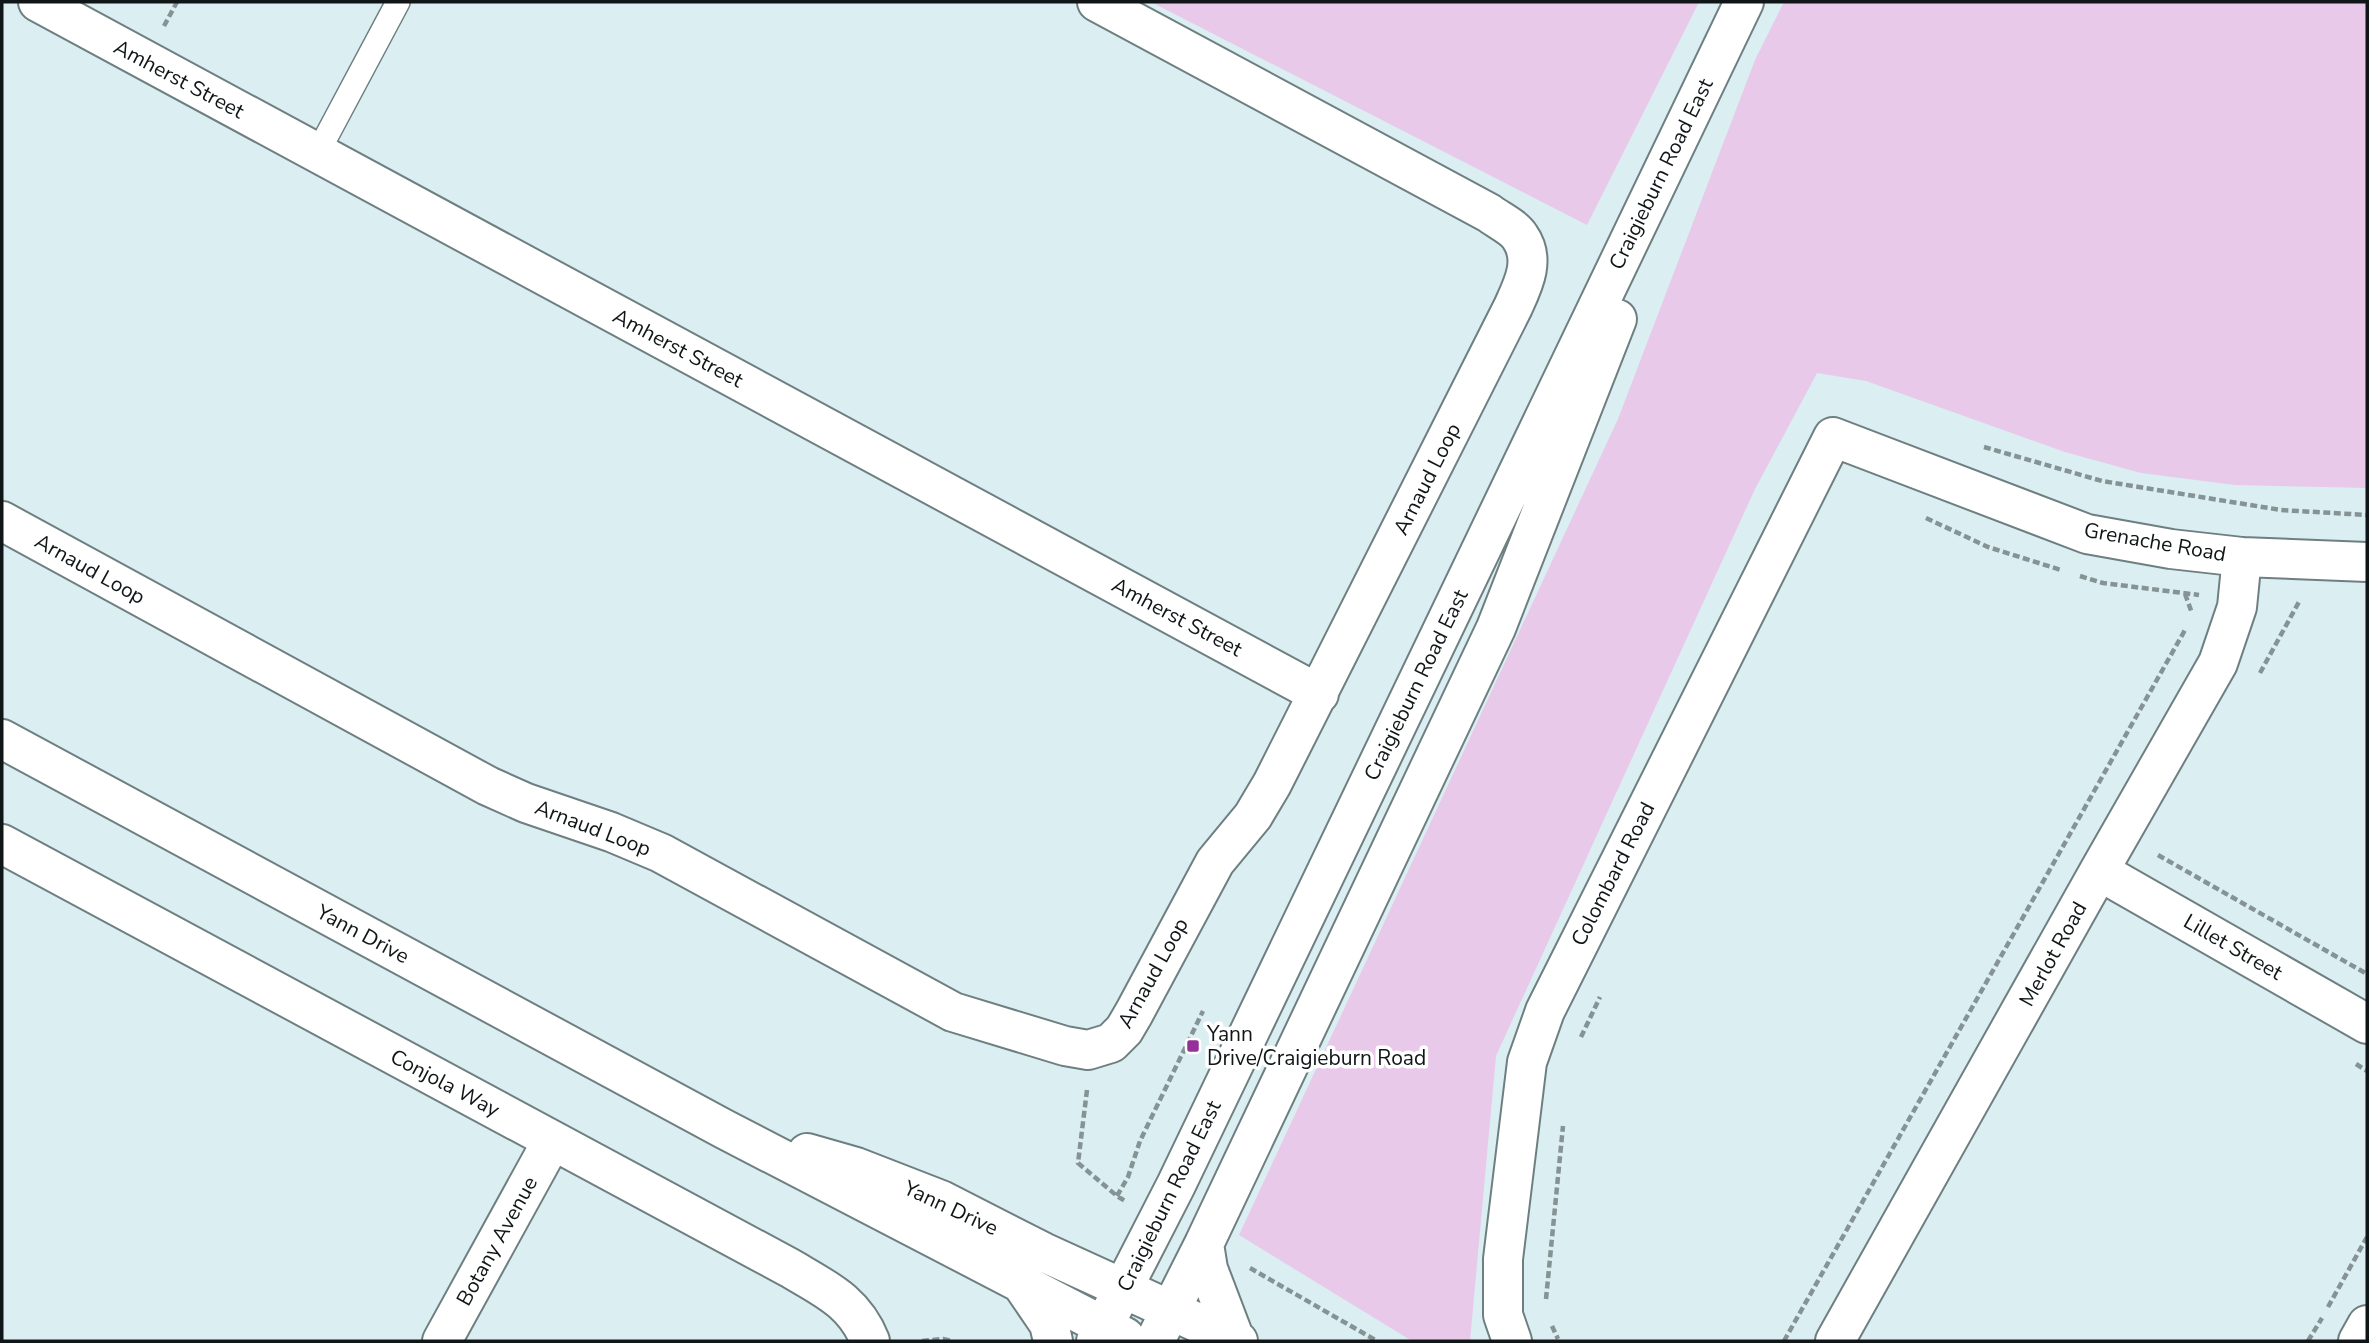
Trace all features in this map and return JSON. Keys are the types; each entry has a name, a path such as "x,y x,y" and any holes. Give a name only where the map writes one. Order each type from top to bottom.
{"street":[{"name":"Amherst Street","path":"38,2 1319,694"},
{"name":"Arnaud Loop","path":"2,521 488,786 526,803 611,832 661,853 930,1002 985,1024 1065,1046 1088,1049 1111,1043 1124,1030 1215,862 1253,816 1272,784 1513,307 1527,275 1528,254 1520,236 1489,213 1097,2"},
{"name":"Craigieburn Road East","path":"1111,1336 1124,1288 1738,14"},
{"name":"Craigieburn Road East","path":"1162,1326 1204,1244 1496,628 1738,14"},
{"name":"Grenache Road","path":"1833,437 2087,534 2172,549 2242,557 2367,562"},
{"name":"Colombard Road","path":"1512,1341 1503,1315 1503,1259 1527,1062 1536,1036 1545,1011 1833,437"},
{"name":"Merlot Road","path":"1835,1341 2218,663 2237,607 2242,557"},
{"name":"Yann Drive","path":"2,739 724,1129 1021,1283 1111,1336"},
{"name":"Conjola Way","path":"2,844 790,1268 837,1296 858,1317 870,1341"},
{"name":"Lillet Street","path":"2099,871 2367,1024"},
{"name":"Yann Drive","path":"724,1129 868,1172 940,1200 1043,1252 1124,1288 1162,1326 1237,1340"},
{"name":"Botany Avenue","path":"442,1341 551,1141"},
{"path":"1043,1252 1091,1259 1121,1251 1157,1222"},
{"path":"1204,1244 1208,1269 1237,1340"},
{"path":"1021,1283 1049,1324 1053,1341"},
{"path":"2358,1341 2367,1325"}],"lane":[{"path":"317,154 398,2"}],"path":[{"path":"1984,447 2102,481 2281,510 2367,515"},
{"path":"2185,594 2193,615"},
{"path":"1784,1341 2186,627"},
{"path":"2158,855 2367,974"},
{"path":"1581,1038 1605,987"},
{"path":"1117,1196 1128,1177 1140,1141 1203,1011"},
{"path":"1088,1049 1087,1086 1078,1163 1117,1196 1157,1222"},
{"path":"1544,1312 1563,1119"},
{"path":"2308,1341 2367,1237"},
{"path":"1204,1244 1267,1276 1377,1341"},
{"path":"1549,1321 1559,1340"},
{"path":"922,1341 953,1341"}],"shaded area":[{"path":"1151,2 1699,2 1587,225"},
{"path":"1784,2 2367,2 2367,488 2235,485 2141,473 2065,452 1866,381 1817,373 1755,489 1496,1056 1470,1341 1412,1341 1239,1235 1618,419 1755,60"}],"place":[{"name":"Yann Drive/Craigieburn Road","path":"1193,1046"}]}
